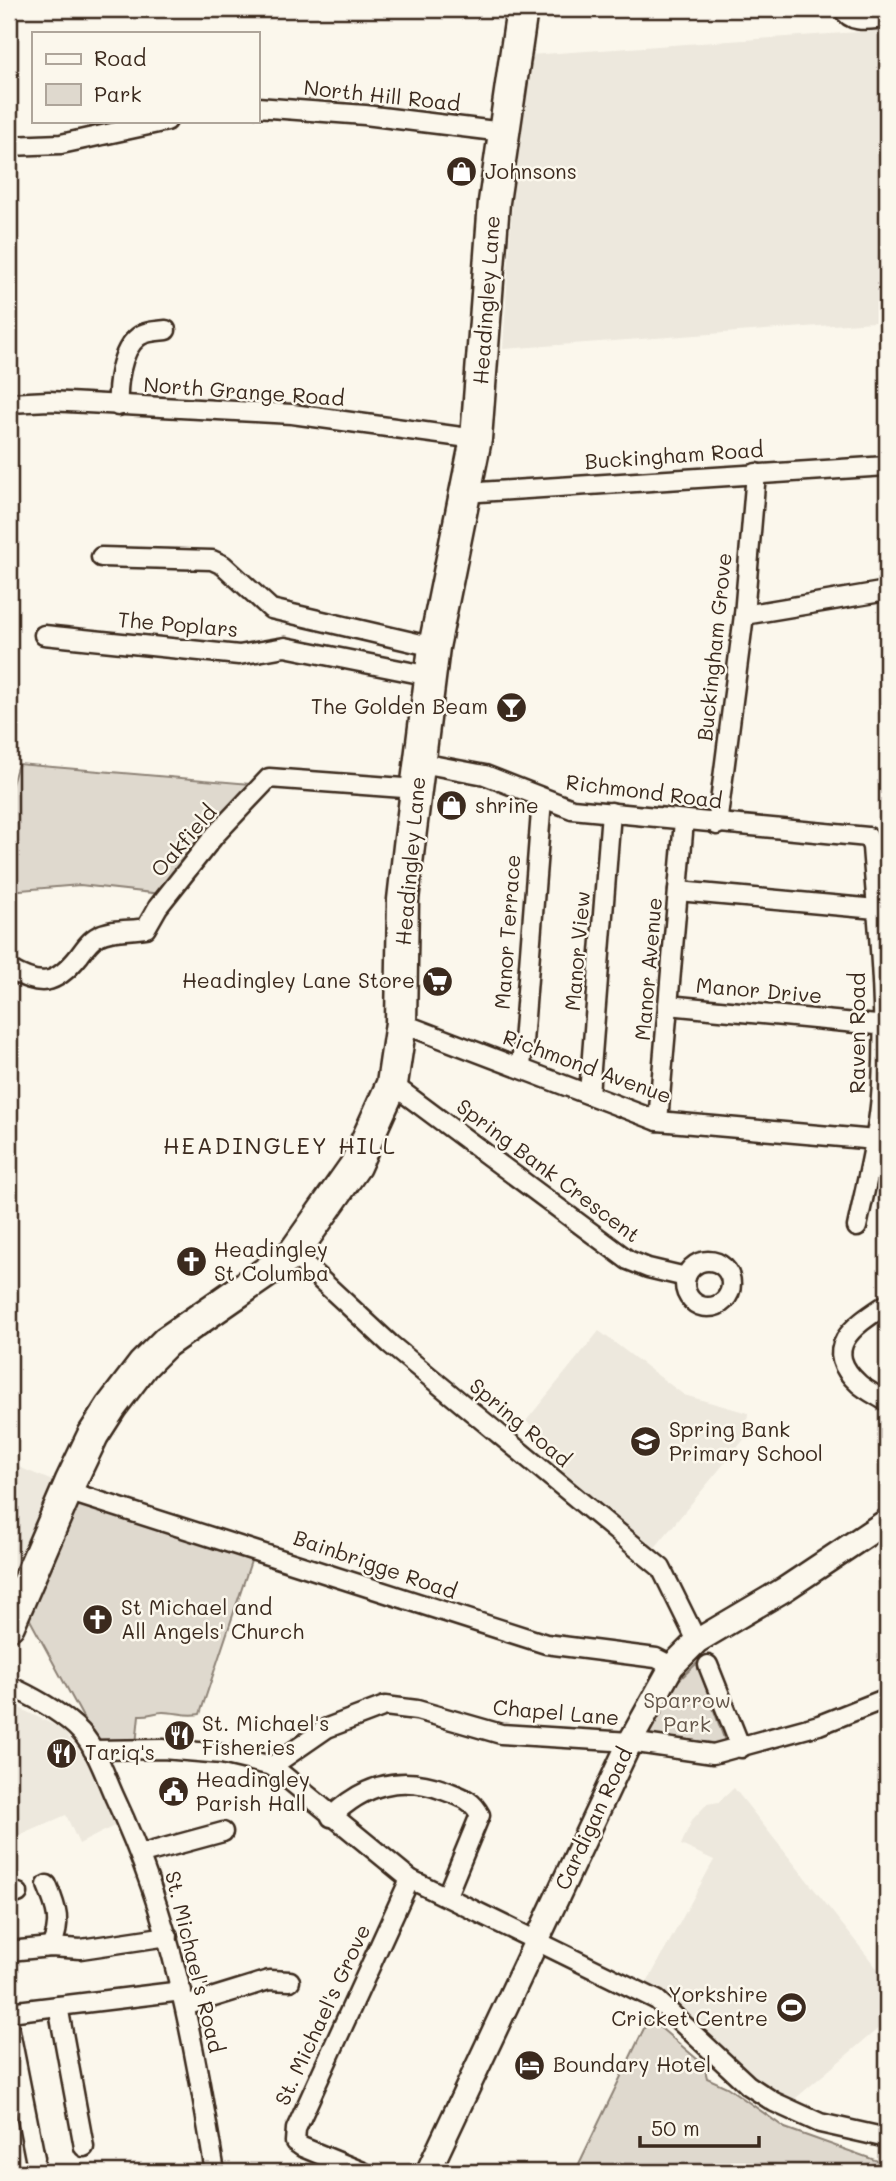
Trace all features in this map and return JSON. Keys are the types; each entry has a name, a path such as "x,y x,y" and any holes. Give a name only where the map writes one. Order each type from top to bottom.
{"highway":[{"name":"Headingley Lane","path":"9,1625 93,1434 143,1365 166,1342 293,1254 355,1166 392,1084 401,1023 403,900 434,647 476,439 503,132 522,9"}],"street":[{"path":"843,9 851,18 860,20 887,18"},
{"name":"North Hill Road","path":"259,107 365,115 503,132"},
{"path":"9,146 61,144 162,122"},
{"path":"118,406 117,386 130,347 138,336 166,330"},
{"name":"North Grange Road","path":"9,403 48,401 292,414 476,439"},
{"name":"Buckingham Road","path":"465,490 479,492 887,466"},
{"name":"Buckingham Grove","path":"717,825 744,615 756,473"},
{"path":"102,557 212,560 223,565 271,609 434,647"},
{"path":"744,615 887,591"},
{"name":"The Poplars","path":"44,635 239,654 285,648 430,677"},
{"name":"Richmond Road","path":"419,776 485,775 572,809 717,825 868,837"},
{"name":"Oakfield","path":"9,969 32,981 45,982 66,970 96,937 115,930 146,928 158,907 215,835 269,778 419,776"},
{"name":"Manor Terrace","path":"520,1068 542,799"},
{"name":"Manor View","path":"589,1094 611,812"},
{"name":"Manor Avenue","path":"658,1121 684,821"},
{"name":"Raven Road","path":"857,1227 881,1140 885,1026 882,910 868,837"},
{"path":"678,891 882,910"},
{"name":"Manor Drive","path":"668,1006 885,1026"},
{"name":"Richmond Avenue","path":"401,1023 658,1121 881,1140"},
{"name":"Spring Bank Crescent","path":"392,1084 628,1260 686,1277"},
{"name":"Spring Road","path":"293,1254 359,1315 661,1569 697,1641"},
{"path":"887,1304 851,1329 842,1344 841,1354 844,1364 860,1385 887,1402"},
{"name":"Bainbrigge Road","path":"67,1491 546,1644 656,1658 672,1666"},
{"name":"Cardigan Road","path":"428,2172 630,1742 681,1653 785,1589 887,1521"},
{"path":"708,1665 741,1748"},
{"name":"St. Michael's Road","path":"14,1688 70,1722 93,1750 142,1854 168,1936 183,1999 215,2172"},
{"name":"Chapel Lane","path":"272,1766 327,1728 385,1706 417,1710 501,1734 630,1742 713,1754 819,1725 887,1698"},
{"path":"93,1750 163,1749 222,1754 272,1766 410,1879 657,2000 748,2085 794,2113 855,2133 887,2138"},
{"path":"331,1816 362,1791 385,1783 408,1782 436,1787 473,1802 480,1815 447,1895"},
{"path":"142,1854 223,1832"},
{"name":"St. Michael's Grove","path":"363,2172 302,2147 295,2142 296,2129 410,1879"},
{"path":"47,1885 57,1907 60,1928 51,1947"},
{"path":"9,1951 51,1947 81,1949 168,1936"},
{"path":"9,2012 58,2006 183,1999 269,1980 290,1981"},
{"path":"58,2006 84,2147"},
{"path":"9,2026 35,2158"}],"shaded area":[{"path":"887,30 887,321 503,349 514,173 529,55"},
{"name":"Spring Bank Primary School","path":"599,1331 684,1395 748,1413 746,1437 653,1550 543,1464 556,1447 526,1421"},
{"path":"9,1463 55,1482 9,1600"},
{"path":"9,1703 62,1729 86,1760 116,1825 79,1844 66,1815 9,1840"},
{"path":"734,1788 887,1981 887,2021 790,2103 758,2084 676,2003 647,1983 714,1860 681,1845 692,1820 707,1804 719,1802"}],"green space":[{"path":"18,764 251,784 161,888 162,894 80,885 9,891 9,794"},
{"path":"81,1496 255,1549 200,1714 163,1712 139,1715 136,1745 98,1745 29,1618"},
{"name":"Sparrow Park","path":"697,1663 726,1744 641,1737 678,1681"},
{"path":"649,2018 704,2065 707,2078 727,2087 785,2128 883,2163 887,2161 887,2172 575,2172"}],"place":[{"name":"Johnsons","path":"462,172"},
{"name":"The Golden Beam","path":"511,707"},
{"name":"shrine","path":"452,806"},
{"name":"Headingley Lane Store","path":"438,981"},
{"name":"Headingley St Columba","path":"191,1262"},
{"name":"Spring Bank Primary School","path":"646,1442"},
{"name":"St Michael and All Angels' Church","path":"98,1620"},
{"name":"St. Michael's Fisheries","path":"179,1736"},
{"name":"Tariq's","path":"62,1753"},
{"name":"Headingley Parish Hall","path":"173,1792"},
{"name":"Yorkshire Cricket Centre","path":"791,2007"},
{"name":"Boundary Hotel","path":"530,2065"}],"district":[{"name":"HEADINGLEY HILL","path":"280,1146"}]}
